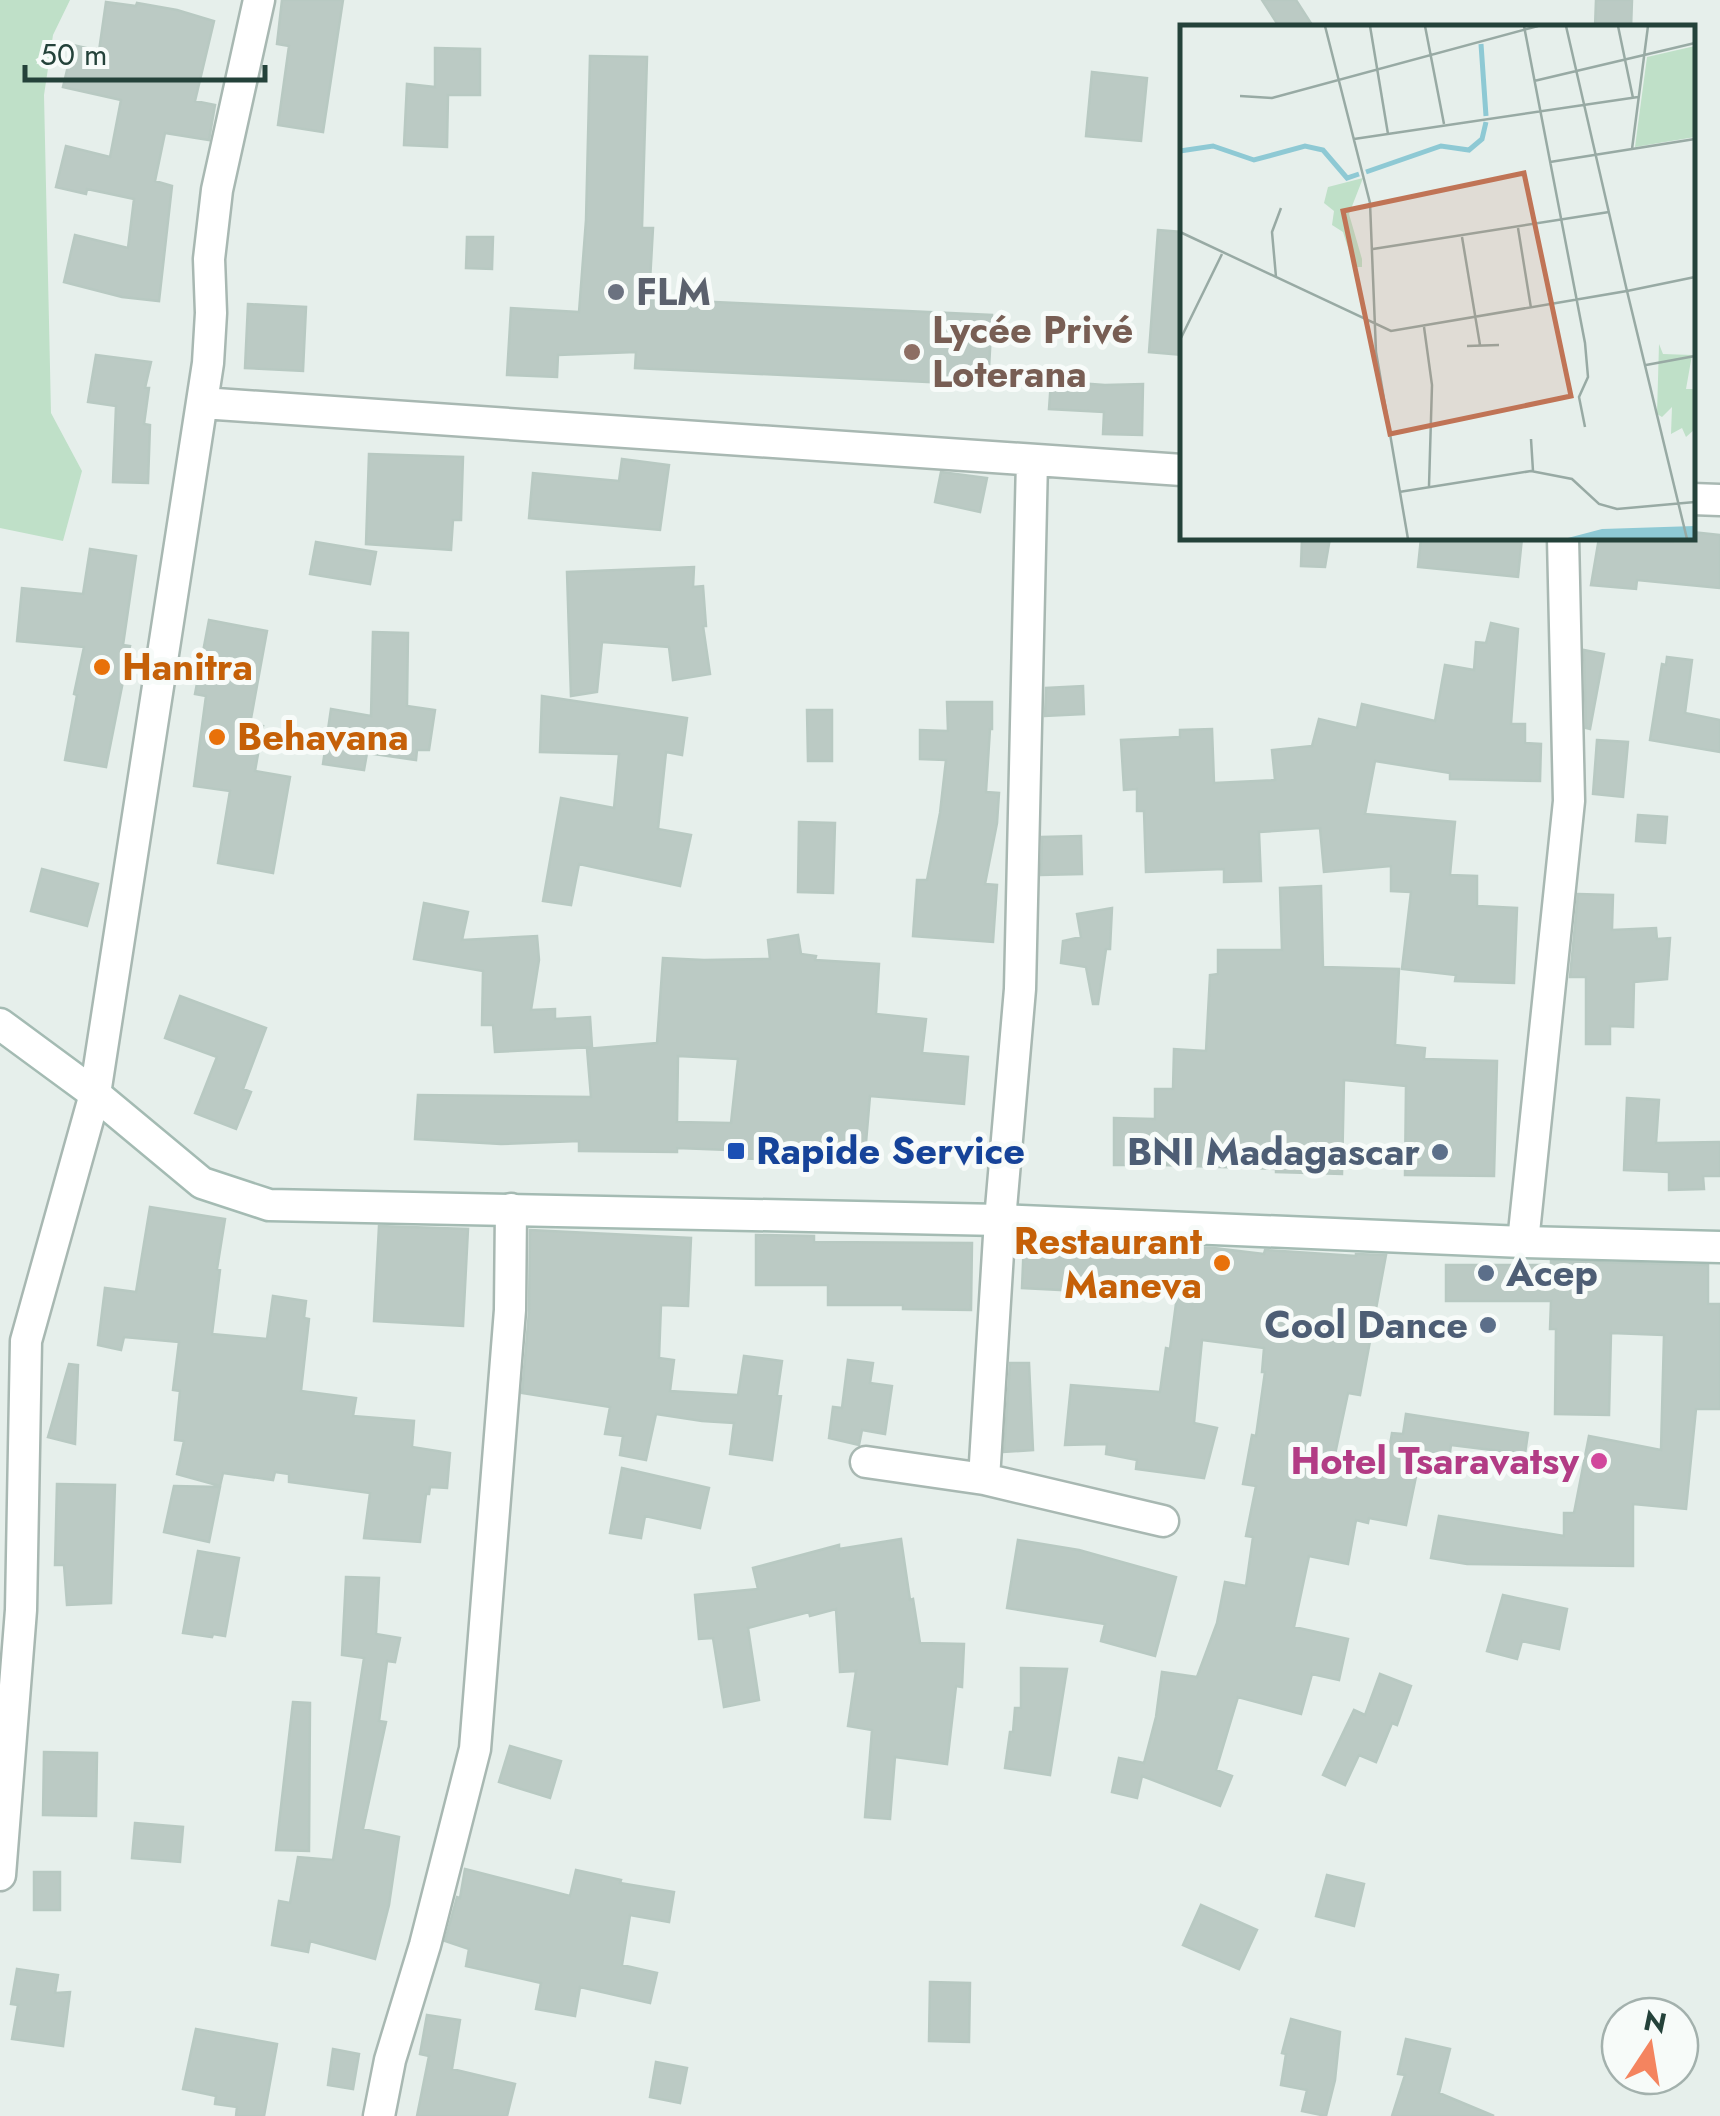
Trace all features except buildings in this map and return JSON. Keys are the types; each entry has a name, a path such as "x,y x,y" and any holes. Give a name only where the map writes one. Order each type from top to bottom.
{"street":[{"path":"0,1875 21,1610 26,1341 95,1094 208,363 209,259 217,190 259,0"},
{"path":"202,402 1180,470"},
{"path":"984,1480 1000,1220 1020,989 1032,460"},
{"path":"1695,498 1720,500"},
{"path":"1523,1242 1569,802 1563,540"},
{"path":"0,1024 95,1094 202,1183 268,1205 1000,1220 1523,1242 1720,1246"},
{"path":"379,2116 390,2060 425,1946 475,1748 510,1310 511,1209"},
{"path":"866,1462 984,1480 1163,1521"}],"green space":[{"path":"0,0 70,0 53,35 44,95 51,413 82,471 63,541 0,528"}],"place":[{"name":"FLM","path":"616,292"},
{"name":"Lycée Privé Loterana","path":"912,352"},
{"name":"Hanitra","path":"102,667"},
{"name":"Behavana","path":"217,737"},
{"name":"Rapide Service","path":"736,1151"},
{"name":"BNI Madagascar","path":"1440,1152"},
{"name":"Restaurant Maneva","path":"1222,1263"},
{"name":"Acep","path":"1486,1273"},
{"name":"Cool Dance","path":"1488,1325"},
{"name":"Hotel Tsaravatsy","path":"1599,1461"}]}
